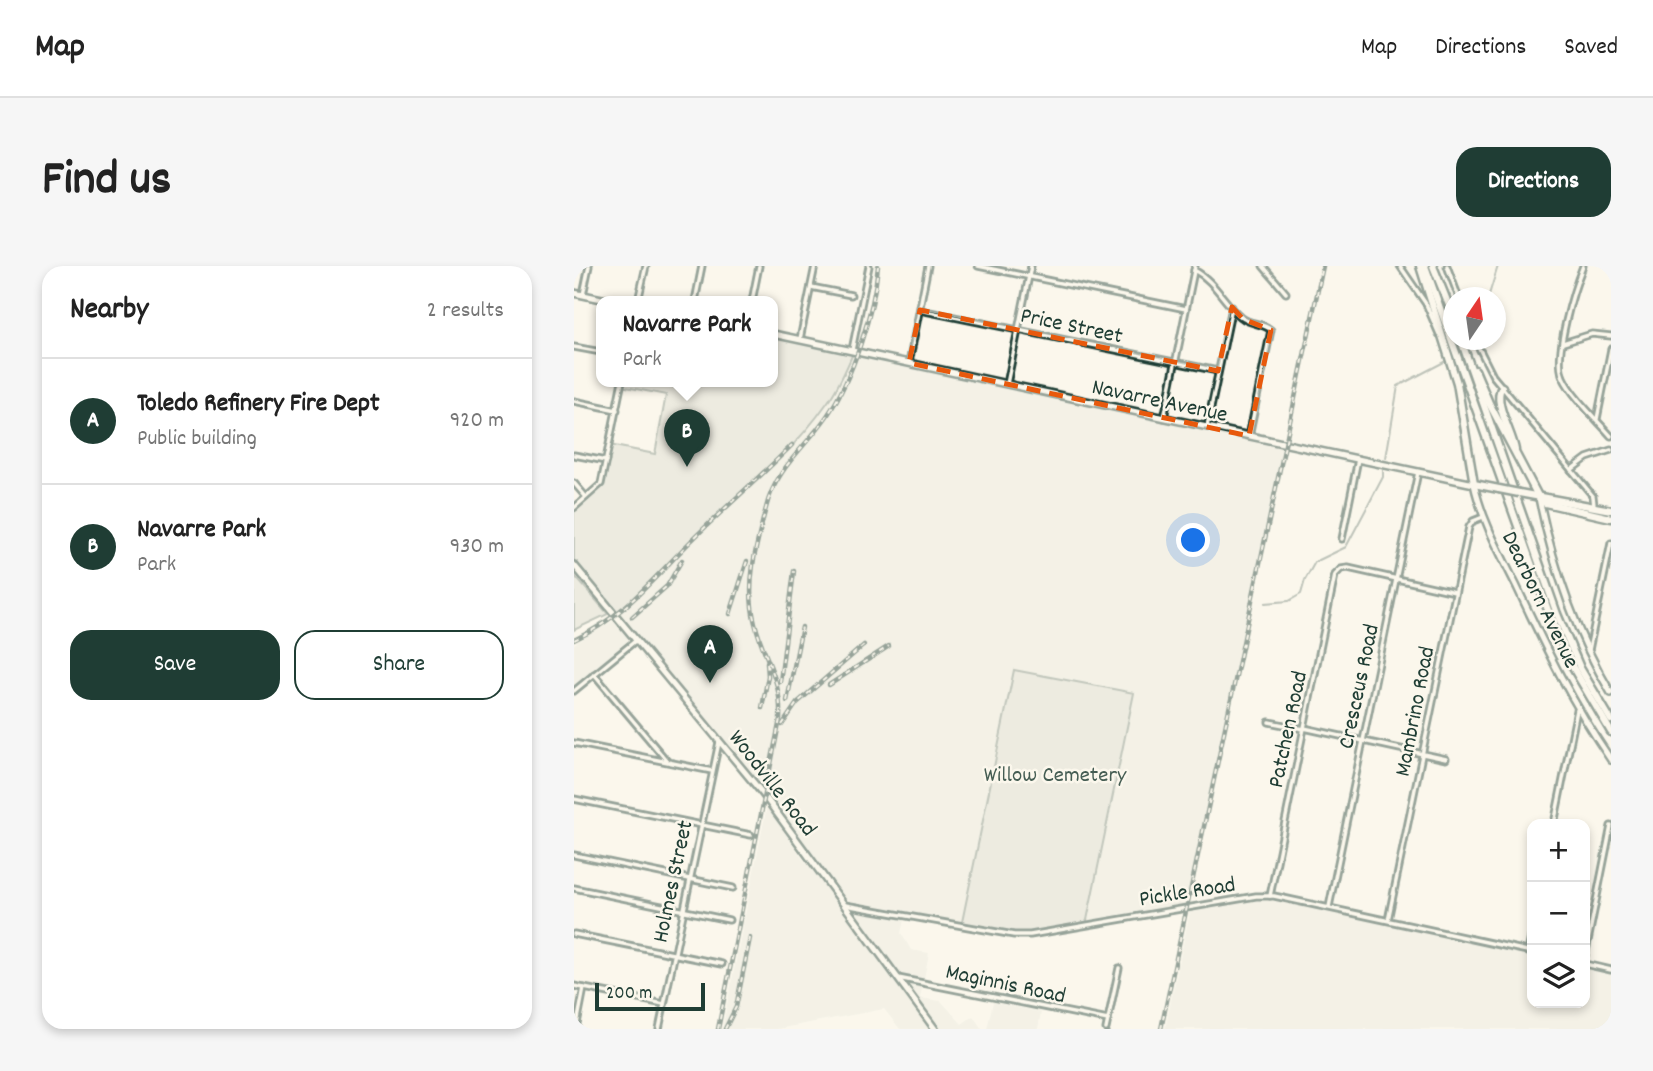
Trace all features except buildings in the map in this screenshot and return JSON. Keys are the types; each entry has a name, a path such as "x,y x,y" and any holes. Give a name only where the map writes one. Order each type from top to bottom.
{"highway":[{"path":"1422,266 1458,393 1474,484"},
{"path":"1422,266 1553,622 1569,661 1611,732"},
{"path":"1433,266 1443,291"},
{"path":"1465,350 1489,403 1539,498"},
{"path":"1465,350 1565,635 1580,668 1611,720"},
{"path":"1502,387 1498,398 1516,452"},
{"name":"Navarre Avenue","path":"1474,484 1539,498 1546,497 1609,513"},
{"name":"Navarre Avenue","path":"1539,498 1545,503 1562,507 1609,513"},
{"path":"1562,507 1565,504 1609,513"}],"main road":[{"path":"574,293 596,298"},
{"name":"Navarre Avenue","path":"778,335 1474,484"},
{"name":"Dearborn Avenue","path":"1474,484 1483,517 1561,680 1577,710 1611,760"},
{"path":"1539,498 1552,555 1589,652 1611,693"},
{"name":"Woodville Road","path":"574,565 763,794 935,1029"}],"street":[{"path":"583,295 589,266"},
{"path":"639,296 646,266"},
{"path":"696,296 702,266"},
{"path":"752,296 759,266"},
{"path":"800,340 815,266"},
{"path":"852,350 869,266"},
{"path":"909,363 928,266"},
{"path":"978,266 1186,309"},
{"path":"1007,384 1031,266"},
{"path":"1263,266 1286,293"},
{"path":"1400,266 1426,304 1450,361"},
{"path":"1447,266 1455,287"},
{"path":"1583,266 1572,298 1559,363 1563,378 1611,436"},
{"path":"1164,418 1195,268 1212,283 1243,320 1269,328 1271,333 1250,436"},
{"path":"811,287 851,295"},
{"path":"1207,426 1232,307"},
{"name":"Price Street","path":"920,310 1218,371"},
{"path":"1563,343 1592,334 1611,336"},
{"path":"574,347 596,351"},
{"path":"1597,419 1611,349"},
{"path":"1479,350 1486,366 1502,387 1595,498 1593,510"},
{"path":"574,508 601,484 621,387"},
{"path":"574,401 617,410"},
{"path":"1572,470 1587,458 1611,450"},
{"path":"574,455 606,461"},
{"path":"1342,539 1358,459"},
{"name":"Cresceus Road","path":"1329,907 1419,472"},
{"path":"574,482 586,497"},
{"name":"Mambrino Road","path":"1388,920 1469,527 1473,521 1483,517"},
{"path":"1589,652 1611,543"},
{"name":"Patchen Road","path":"1270,896 1335,577 1339,571 1348,568 1396,579"},
{"path":"1396,579 1455,592"},
{"path":"574,691 637,639"},
{"path":"594,674 667,762"},
{"path":"1555,819 1577,710"},
{"path":"1269,722 1446,759"},
{"name":"Holmes Street","path":"659,1029 719,740"},
{"path":"574,743 712,771"},
{"path":"574,799 751,835"},
{"path":"1587,945 1611,826"},
{"path":"574,855 733,888"},
{"path":"574,888 729,920"},
{"name":"Pickle Road","path":"845,905 990,933 1030,935 1163,911 1270,896 1527,951"},
{"path":"574,934 722,964"},
{"path":"1590,965 1611,970"},
{"path":"1106,1029 1119,968"},
{"name":"Maginnis Road","path":"898,978 1108,1020"},
{"path":"574,986 664,1004"},
{"path":"576,1029 584,988"}],"highlighted area":[{"path":"1232,307 1243,319 1271,330 1249,436 909,363 920,310 1218,371"}],"shaded area":[{"path":"854,351 1283,443 1185,907 1086,925 1134,694 1014,670 961,927 853,907 856,910 904,920 901,933 911,950 929,953 920,998 941,1001 962,1024 973,1016 982,1029 900,1029 884,1009 777,1029 722,1029 767,806 805,862 830,886 765,797 616,615 637,598 689,543 755,480 835,392"},
{"path":"613,621 627,637 627,641 574,687 574,644"},
{"path":"1258,900 1286,902 1527,956 1527,1008 1590,1008 1590,970 1611,974 1611,1029 1165,1029 1190,911"},
{"path":"993,1002 1041,1012 1038,1029 987,1029"}],"green space":[{"path":"778,335 854,351 831,397 797,440 616,615 574,565 574,508 600,487 609,445 655,454 666,395 626,387 778,387"},
{"path":"574,575 608,614 574,630"},
{"name":"Willow Cemetery","path":"1014,670 1134,693 1086,925 1030,935 961,927"}],"waterway":[{"path":"1491,287 1498,266"},
{"path":"1386,458 1398,386 1444,362"},
{"path":"1265,603 1289,601 1301,594 1315,562 1346,547 1383,477 1383,470"}],"railway":[{"path":"718,1029 780,719 775,680 752,609 751,580 755,551 770,494 776,482 827,416 854,364 872,303 878,266"},
{"path":"1161,1029 1323,266"},
{"path":"574,640 607,621 635,598 792,445"},
{"path":"632,617 667,586 682,560"},
{"path":"730,614 747,561"},
{"path":"780,682 794,571"},
{"path":"787,701 802,627"},
{"path":"782,725 797,703 864,645"},
{"path":"829,685 889,646"},
{"path":"762,708 768,676 767,662"},
{"path":"725,1029 736,1007 750,938"}],"place":[{"name":"Navarre Park","path":"687,467"},
{"name":"Toledo Refinery Fire Dept","path":"710,683"}]}
